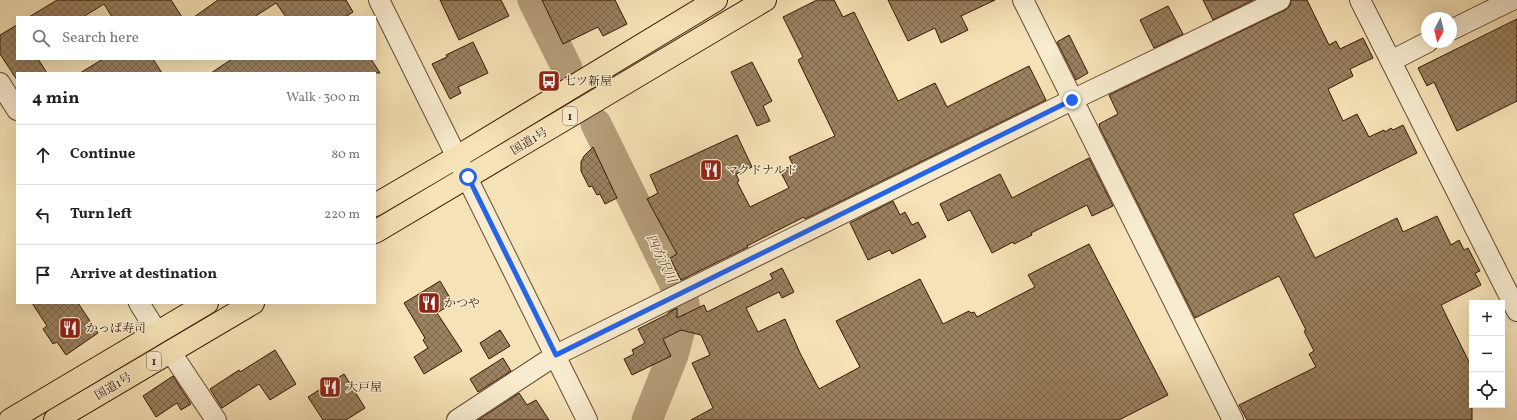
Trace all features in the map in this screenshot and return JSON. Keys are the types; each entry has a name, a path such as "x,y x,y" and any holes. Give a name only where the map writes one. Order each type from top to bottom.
{"highway":[{"name":"国道1号","path":"376,204 716,0"},
{"name":"国道1号","path":"376,231 765,0"},
{"name":"国道1号","path":"10,420 205,304"},
{"name":"国道1号","path":"55,420 251,304"}],"street":[{"path":"379,0 468,177 587,420"},
{"path":"1023,0 1233,420"},
{"path":"457,420 556,355 1072,100 1280,0"},
{"path":"1360,0 1517,311"},
{"path":"1457,27 1512,0"},
{"path":"1391,60 1421,45"},
{"path":"0,83 16,108"},
{"path":"140,304 157,332"},
{"path":"170,351 216,420"}],"building":[{"path":"57,0 171,0 181,16 111,16 104,4 85,16 31,16"},
{"path":"218,0 346,0 353,12 347,16 285,16 276,3 256,16 195,16"},
{"path":"440,0 501,0 509,16 459,40"},
{"path":"542,0 615,0 627,24 603,36 598,27 563,44"},
{"path":"817,0 834,0 843,17 854,12 898,101 935,83 947,107 1029,66 1046,100 805,219 804,217 681,280 670,258 677,254 647,199 658,193 650,175 737,135 752,167 736,174 739,181 737,182 750,207 789,188 780,171 793,165 789,157 835,136 798,60 803,57 783,17"},
{"path":"888,0 995,0 961,16 968,30 941,43 935,28 908,41"},
{"path":"1203,0 1253,0 1213,20"},
{"path":"1291,0 1307,0 1329,45 1336,41 1340,49 1363,38 1373,58 1350,69 1353,76 1328,89 1343,121 1357,114 1369,137 1384,130 1385,132 1391,128 1393,130 1403,125 1417,153 1293,214 1315,258 1397,218 1403,232 1437,216 1451,245 1459,240 1464,250 1468,248 1480,271 1475,273 1481,285 1441,305 1469,362 1469,408 1472,408 1472,420 1247,420 1239,405 1316,367 1309,354 1314,351 1304,331 1306,330 1279,276 1195,318 1100,128 1099,124 1118,114 1109,95 1285,10 1290,6"},
{"path":"1168,6 1183,34 1154,48 1140,20"},
{"path":"1517,19 1517,101 1457,131 1434,82 1427,86 1418,68"},
{"path":"16,26 16,60 39,60 46,72 16,72 16,78 0,54 0,35"},
{"path":"1069,35 1088,73 1076,80 1057,42"},
{"path":"473,42 488,73 458,87 461,93 450,99 432,64 447,57 446,55"},
{"path":"101,60 154,60 161,72 82,72"},
{"path":"230,60 372,60 380,73 376,72 212,72"},
{"path":"752,62 772,101 763,106 770,121 757,126 731,72"},
{"path":"593,147 617,198 605,204 600,194 597,195 592,186 589,187 581,171 581,162 584,156"},
{"path":"1089,158 1113,206 1092,216 1087,205 1031,233 1032,235 1014,244 1013,242 992,253 970,210 948,221 940,204 1000,174 1012,198"},
{"path":"893,201 900,215 905,212 912,225 918,222 926,237 892,254 890,250 868,260 850,223"},
{"path":"1089,244 1168,395 1119,420 691,420 713,408 692,363 710,355 701,335 681,330 663,339 671,356 632,375 624,359 634,354 632,350 645,343 638,329 677,308 677,318 704,305 707,312 773,279 770,274 782,268 794,292 782,298 779,292 746,308 758,332 785,319 800,353 819,389 860,367 836,321 920,279 943,324 969,311 971,313 974,312 977,317 1035,287 1028,275"},
{"path":"440,281 453,303 437,313 462,351 424,374 414,357 428,348 423,340 425,338 404,303"},
{"name":"かっぱ寿司","path":"33,304 79,304 98,333 66,355 57,342 53,344 43,329 47,326"},
{"path":"500,330 510,346 489,359 480,343"},
{"path":"275,350 296,384 270,400 259,384 222,408 210,389 239,370 240,372"},
{"path":"503,358 511,371 478,392 470,379"},
{"path":"344,374 365,408 346,420 323,420 308,397"},
{"path":"173,376 191,404 181,410 177,403 156,417 143,396"},
{"path":"519,393 527,405 536,400 549,420 478,420"}],"waterway":[{"name":"四方沢川","path":"533,0 567,68"},
{"name":"四方沢川","path":"596,124 684,303 685,310 673,355 647,420"}],"place":[{"name":"七ツ新屋","path":"549,81"},
{"name":"マクドナルド","path":"711,170"},
{"name":"かつや","path":"429,303"},
{"name":"かっぱ寿司","path":"70,328"},
{"name":"大戸屋","path":"330,387"}],"route":[{"path":"468,177 556,355 1072,100"}]}
